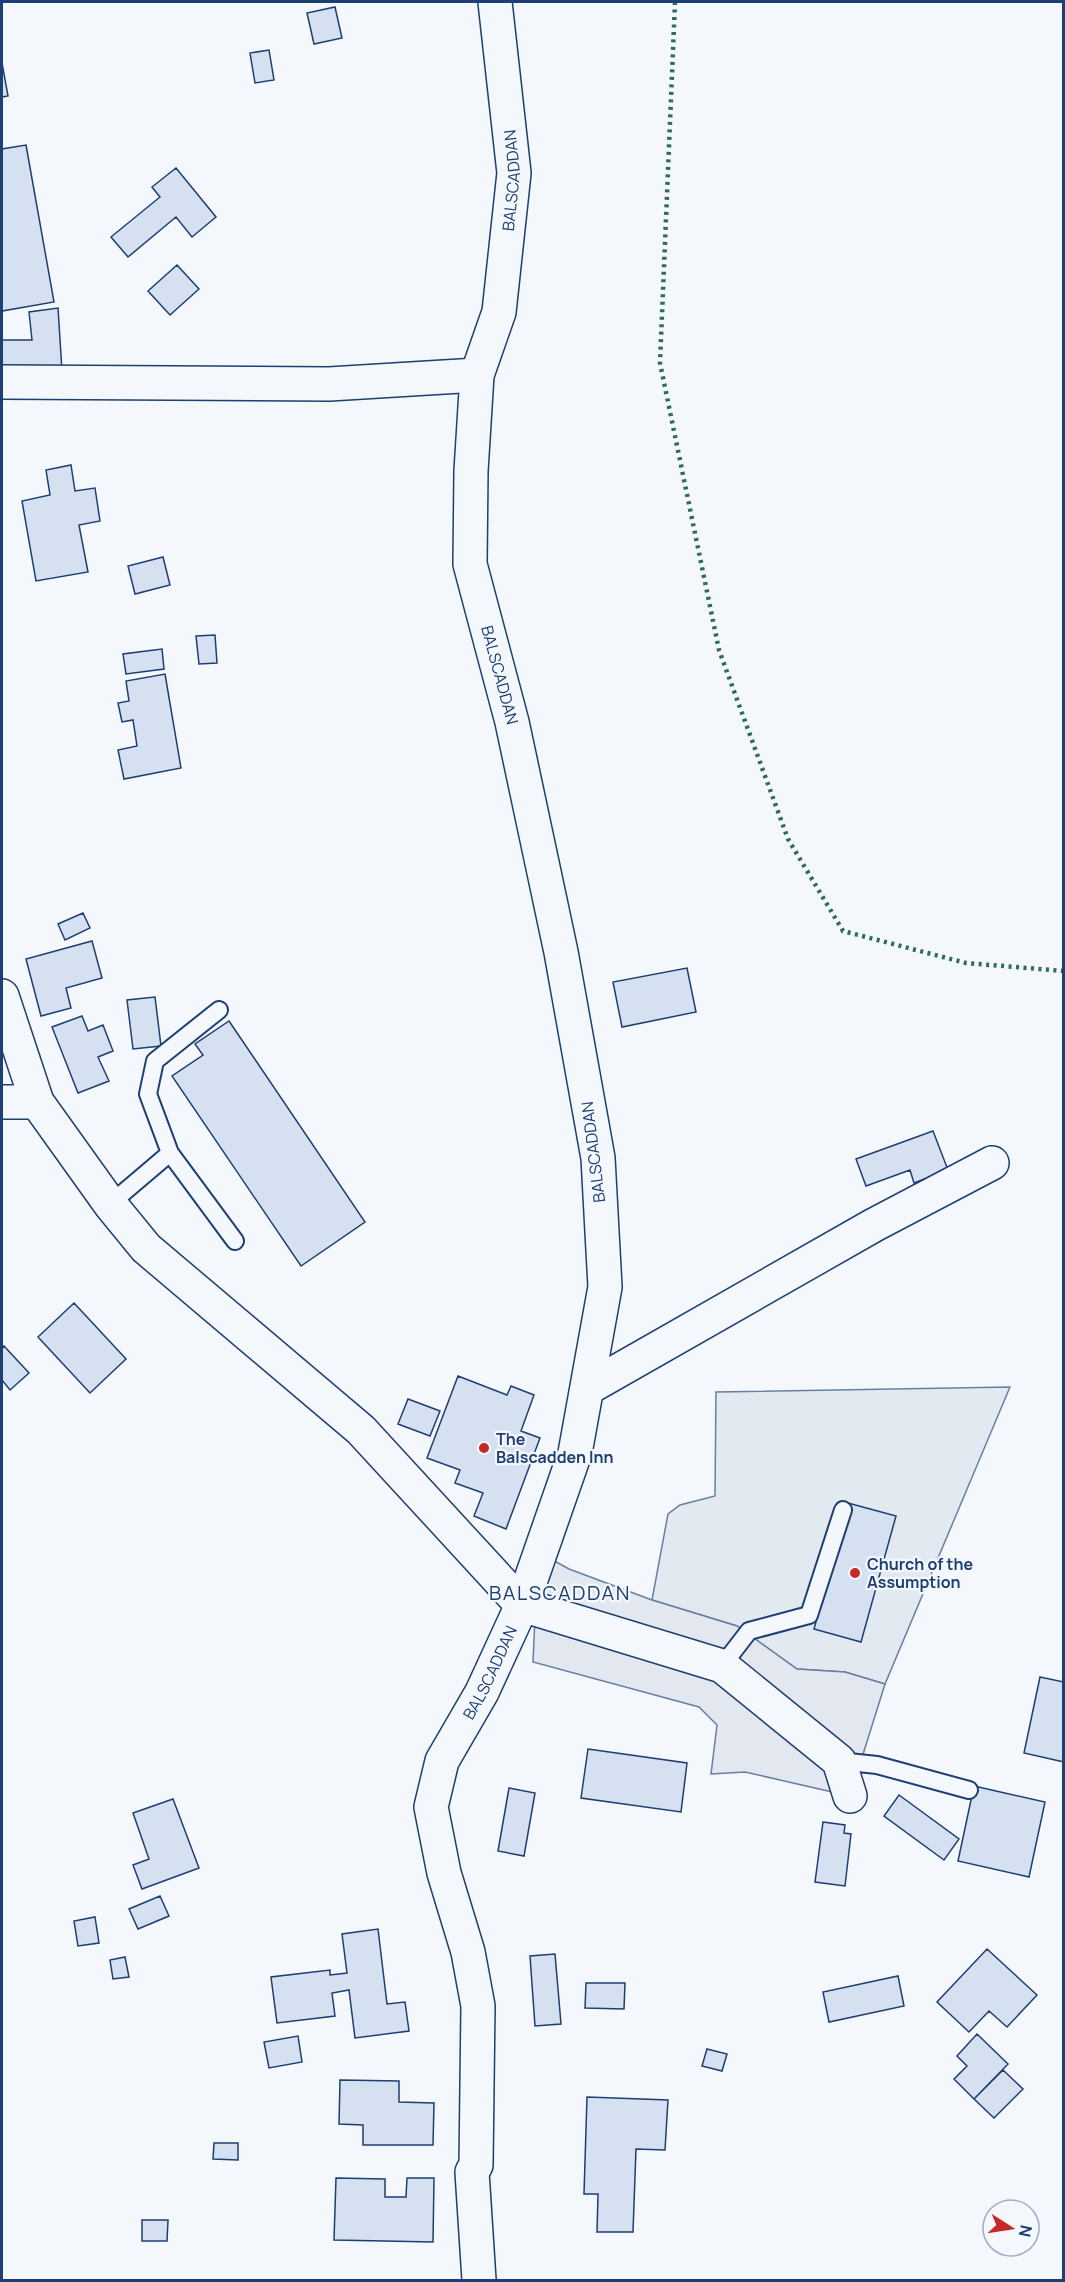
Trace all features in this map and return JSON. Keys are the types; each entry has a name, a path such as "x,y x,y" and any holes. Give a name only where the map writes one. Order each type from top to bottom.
{"street":[{"name":"BALSCADDAN","path":"479,2280 472,2172 476,2165 478,2006 468,1952 444,1873 431,1807 442,1761 482,1692 522,1605 575,1453 605,1287 598,1158 555,922 519,756 470,564 471,471 477,375 499,312 514,172 495,2"},
{"path":"2,382 329,384 477,375"},
{"path":"2,996 37,1102 110,1204 146,1248 361,1430 522,1605 722,1666 839,1761 850,1796"},
{"path":"2,1102 37,1102"},
{"path":"588,1388 874,1225 992,1163"}],"lane":[{"path":"219,1010 155,1061 148,1094 170,1154 235,1241"},
{"path":"110,1204 170,1154"},
{"path":"722,1666 749,1632 809,1615 843,1510"},
{"path":"839,1761 877,1765 969,1790"}],"shaded area":[{"path":"1010,1387 885,1684 845,1672 797,1669 737,1626 652,1600 668,1514 680,1505 715,1496 716,1392"},
{"path":"538,1552 569,1569 652,1600 737,1626 797,1669 845,1672 885,1684 850,1796 745,1772 711,1774 717,1725 699,1707 533,1662"}],"building":[{"path":"335,7 342,38 314,44 307,13"},
{"path":"269,50 274,80 255,83 250,53"},
{"path":"2,63 8,96 2,97"},
{"path":"26,145 54,302 2,311 2,149"},
{"path":"176,168 216,217 192,237 176,217 128,257 111,237 160,197 152,187"},
{"path":"177,265 199,289 170,315 148,291"},
{"path":"58,308 62,371 2,372 2,340 32,340 29,312"},
{"path":"71,465 75,491 95,488 100,521 79,525 88,572 36,581 22,501 50,495 46,470"},
{"path":"163,557 170,585 135,594 128,566"},
{"path":"215,635 217,663 199,664 196,636"},
{"path":"162,649 164,669 126,674 123,654"},
{"path":"165,674 181,768 124,779 118,750 137,746 133,720 122,722 118,703 129,701 126,681"},
{"path":"83,913 90,928 65,940 58,924"},
{"path":"92,941 102,978 66,988 71,1008 41,1016 26,959"},
{"path":"687,968 696,1012 622,1027 613,982"},
{"path":"155,997 161,1046 133,1049 127,1000"},
{"path":"82,1016 88,1031 103,1025 113,1051 98,1057 109,1081 78,1093 52,1027"},
{"path":"229,1021 365,1222 301,1266 172,1076 203,1055 195,1044"},
{"path":"933,1131 948,1170 914,1183 910,1170 866,1186 856,1159"},
{"path":"74,1303 126,1359 90,1393 38,1337"},
{"path":"4,1346 29,1373 10,1390 2,1380 2,1349"},
{"name":"The Balscadden Inn","path":"458,1376 507,1395 511,1386 534,1395 521,1431 540,1438 506,1529 474,1516 483,1493 455,1483 460,1470 427,1458"},
{"path":"408,1399 440,1411 430,1436 398,1424"},
{"name":"Church of the Assumption","path":"848,1503 896,1516 861,1642 814,1629"},
{"path":"1040,1677 1064,1682 1064,1762 1024,1753"},
{"path":"588,1749 687,1763 681,1812 581,1798"},
{"path":"974,1786 1045,1802 1029,1877 958,1861"},
{"path":"509,1788 535,1793 524,1856 498,1851"},
{"path":"899,1795 959,1839 944,1860 884,1816"},
{"path":"173,1799 199,1868 142,1889 133,1865 149,1859 133,1813"},
{"path":"823,1822 845,1825 844,1833 851,1834 845,1886 815,1882"},
{"path":"160,1896 169,1916 138,1929 129,1909"},
{"path":"95,1917 99,1943 78,1946 74,1921"},
{"path":"378,1929 387,2004 405,2002 409,2031 355,2038 349,1990 332,1993 335,2016 277,2023 271,1977 330,1970 330,1975 347,1973 342,1934"},
{"path":"987,1949 1037,1995 1007,2027 989,2011 969,2032 937,2002"},
{"path":"555,1954 561,2024 535,2026 530,1956"},
{"path":"125,1957 129,1977 113,1979 110,1960"},
{"path":"898,1976 904,2006 829,2022 823,1992"},
{"path":"586,1983 625,1983 624,2009 585,2008"},
{"path":"977,2034 1008,2064 974,2099 954,2079 967,2066 957,2056"},
{"path":"298,2036 302,2062 269,2068 264,2042"},
{"path":"707,2049 727,2054 722,2071 702,2066"},
{"path":"1003,2070 1023,2089 994,2118 974,2099"},
{"path":"340,2080 399,2081 399,2102 434,2103 433,2145 363,2145 363,2125 339,2124"},
{"path":"587,2097 668,2100 665,2150 636,2149 633,2232 597,2232 598,2194 584,2194"},
{"path":"214,2143 238,2143 238,2160 213,2159"},
{"path":"336,2178 385,2179 385,2197 406,2197 407,2178 434,2178 433,2242 334,2240"},
{"path":"142,2220 168,2220 167,2241 142,2241"}],"hedge":[{"path":"675,2 660,363 719,650 788,839 843,931 966,963 1064,971"}],"place":[{"name":"The Balscadden Inn","path":"484,1448"},
{"name":"Church of the Assumption","path":"855,1573"}],"district":[{"name":"BALSCADDAN","path":"560,1592"}]}
